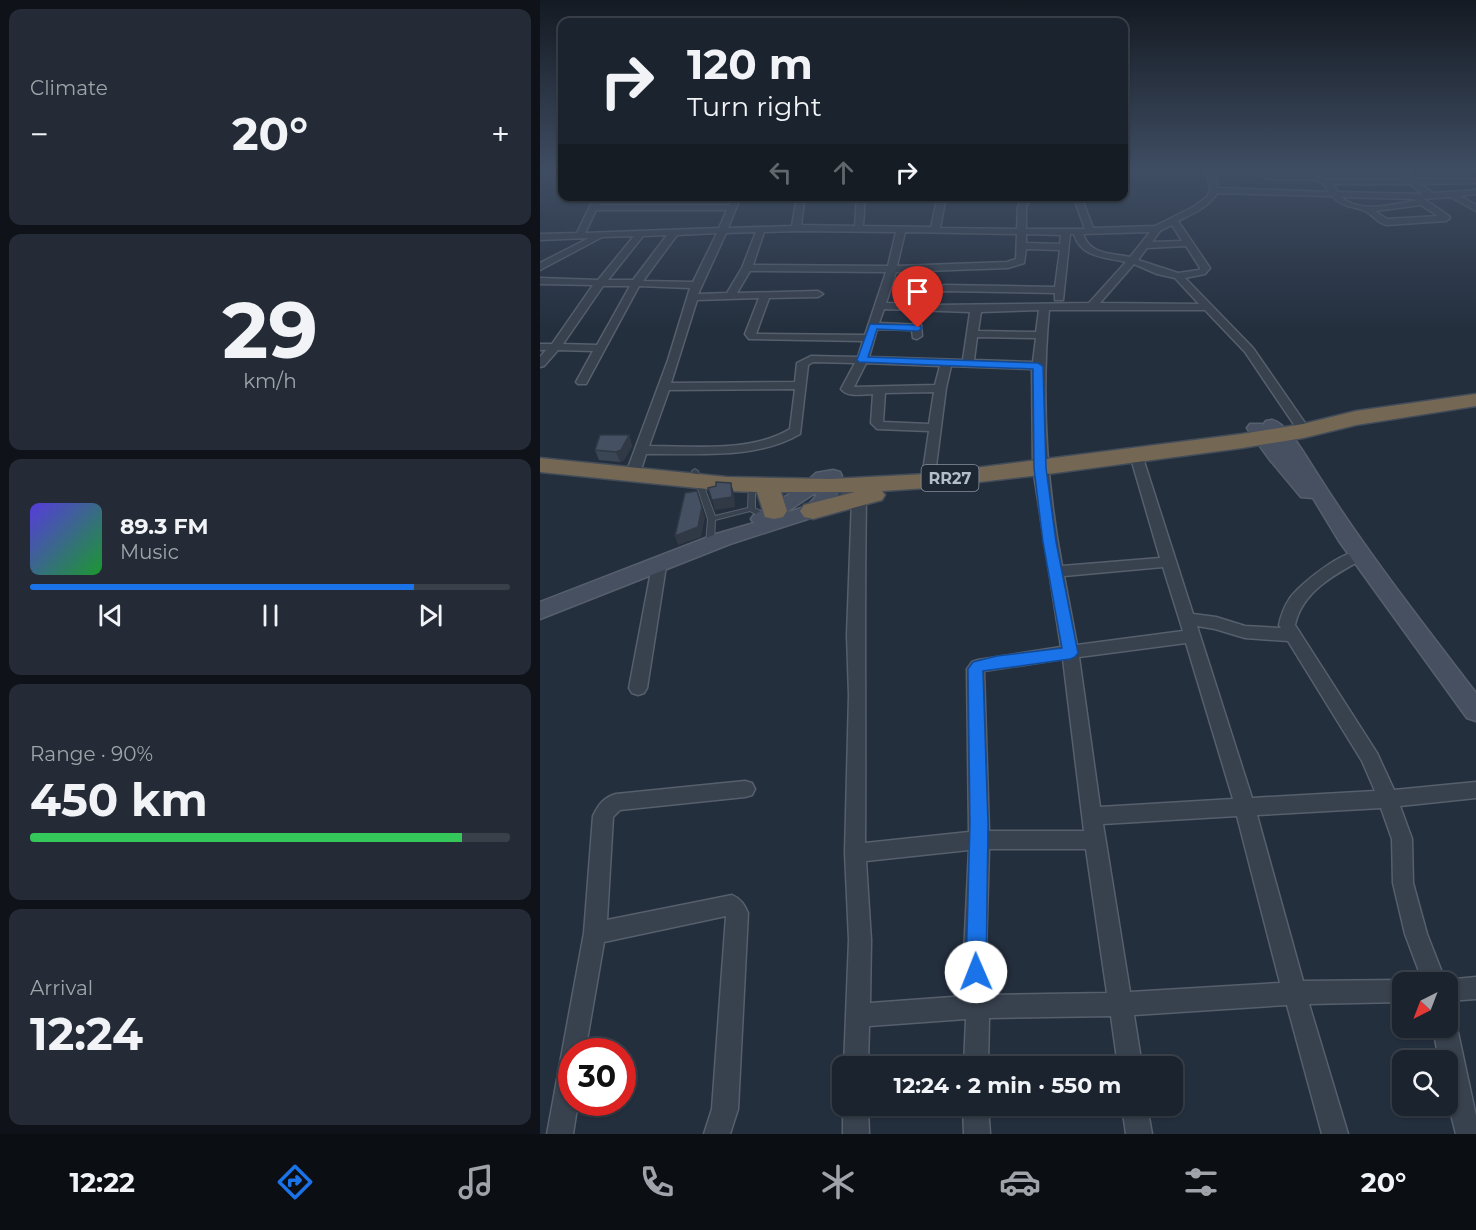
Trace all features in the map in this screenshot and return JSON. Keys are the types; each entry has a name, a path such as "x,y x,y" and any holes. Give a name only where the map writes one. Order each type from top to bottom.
{"highway":[{"name":"RR27","path":"1040,464 1136,455 1276,436 1356,418 1476,400"},
{"name":"RR27","path":"540,458 636,464 697,476 760,484 929,476 1276,436"},
{"name":"RR27","path":"540,465 636,464"},
{"name":"RR27","path":"697,476 825,481"},
{"path":"813,511 860,499 929,476"},
{"path":"760,484 768,515"}],"main road":[{"path":"1276,436 1346,536 1476,711"},
{"path":"768,515 813,511 821,504 825,481"},
{"path":"540,611 717,542 825,481"}],"street":[{"path":"580,235 587,222"},
{"path":"727,222 696,285 664,387 636,464 759,446 789,438 796,430 803,363 807,360 1038,366"},
{"path":"796,228 797,222"},
{"path":"859,222 859,228"},
{"path":"935,230 937,222"},
{"path":"747,268 892,269 1008,265 1021,261 1021,222"},
{"path":"1087,222 1090,231"},
{"path":"540,267 604,235 623,230 641,233 859,228 1078,232 1157,229 1172,222"},
{"path":"1078,232 1082,245 1092,252 1131,260 1160,273 1178,276 1205,270 1175,222"},
{"path":"1092,306 1121,276 1157,229"},
{"path":"731,295 747,268 760,230"},
{"path":"901,230 892,269 872,332 862,360 847,389 853,391 940,388"},
{"path":"582,382 637,282 675,231"},
{"path":"1058,307 1066,232"},
{"path":"540,364 555,347 598,284 641,233"},
{"path":"540,237 604,235"},
{"path":"1145,245 1187,243"},
{"path":"1022,246 1065,247"},
{"path":"1178,276 1250,350 1276,436"},
{"path":"541,282 598,284 637,282 696,285"},
{"path":"931,308 936,290 945,288 1060,290"},
{"path":"692,297 818,294"},
{"path":"765,295 750,334 753,337 872,332 917,327 917,336"},
{"path":"880,306 976,309 1092,306 1208,307"},
{"path":"1044,308 1038,366 1040,464 1129,1056"},
{"path":"968,363 976,309"},
{"path":"973,334 1041,334"},
{"path":"540,347 600,348"},
{"path":"929,476 940,388 947,362"},
{"path":"664,387 801,385"},
{"path":"879,390 877,423 881,426 886,428 936,428"},
{"path":"1136,455 1245,807 1270,907 1335,1134"},
{"path":"856,1056 860,940 855,853 858,695 855,634 860,499"},
{"path":"1360,555 1334,568 1312,585 1292,607 1287,625 1370,758 1388,799 1402,839 1403,883 1416,934 1430,972"},
{"path":"1055,572 1168,562"},
{"path":"638,688 659,566"},
{"path":"976,1056 978,1008 975,954 979,840 975,669 978,666 997,662 1070,653 1216,623 1245,632 1292,635"},
{"path":"576,1038 595,933 603,816 608,807 616,802 746,789"},
{"path":"1092,816 1388,799 1476,790"},
{"path":"855,853 979,840 1095,840"},
{"path":"595,933 732,905 735,908 738,913 725,1110 717,1134"},
{"path":"1458,989 1476,988"},
{"path":"858,1015 978,1008 1122,1004 1296,993 1392,991"},
{"path":"1447,1038 1461,1108 1469,1134"},
{"path":"560,1134 563,1116"},
{"path":"856,1116 856,1134"},
{"path":"977,1116 978,1134"},
{"path":"1136,1116 1139,1134"}],"lane":[{"path":"697,476 712,519 717,542"},
{"path":"712,519 768,515"}],"building":[{"path":"600,435 629,435 621,450 616,452 595,450"},
{"path":"716,482 731,483 732,497 712,500 708,488 716,486"},
{"path":"697,491 702,507 698,527 675,536 685,493"}],"route":[{"path":"918,328 914,326 873,326 862,360 1038,366 1039,460 1050,542 1070,653 997,662 978,666 975,669 979,824 976,972"}]}
